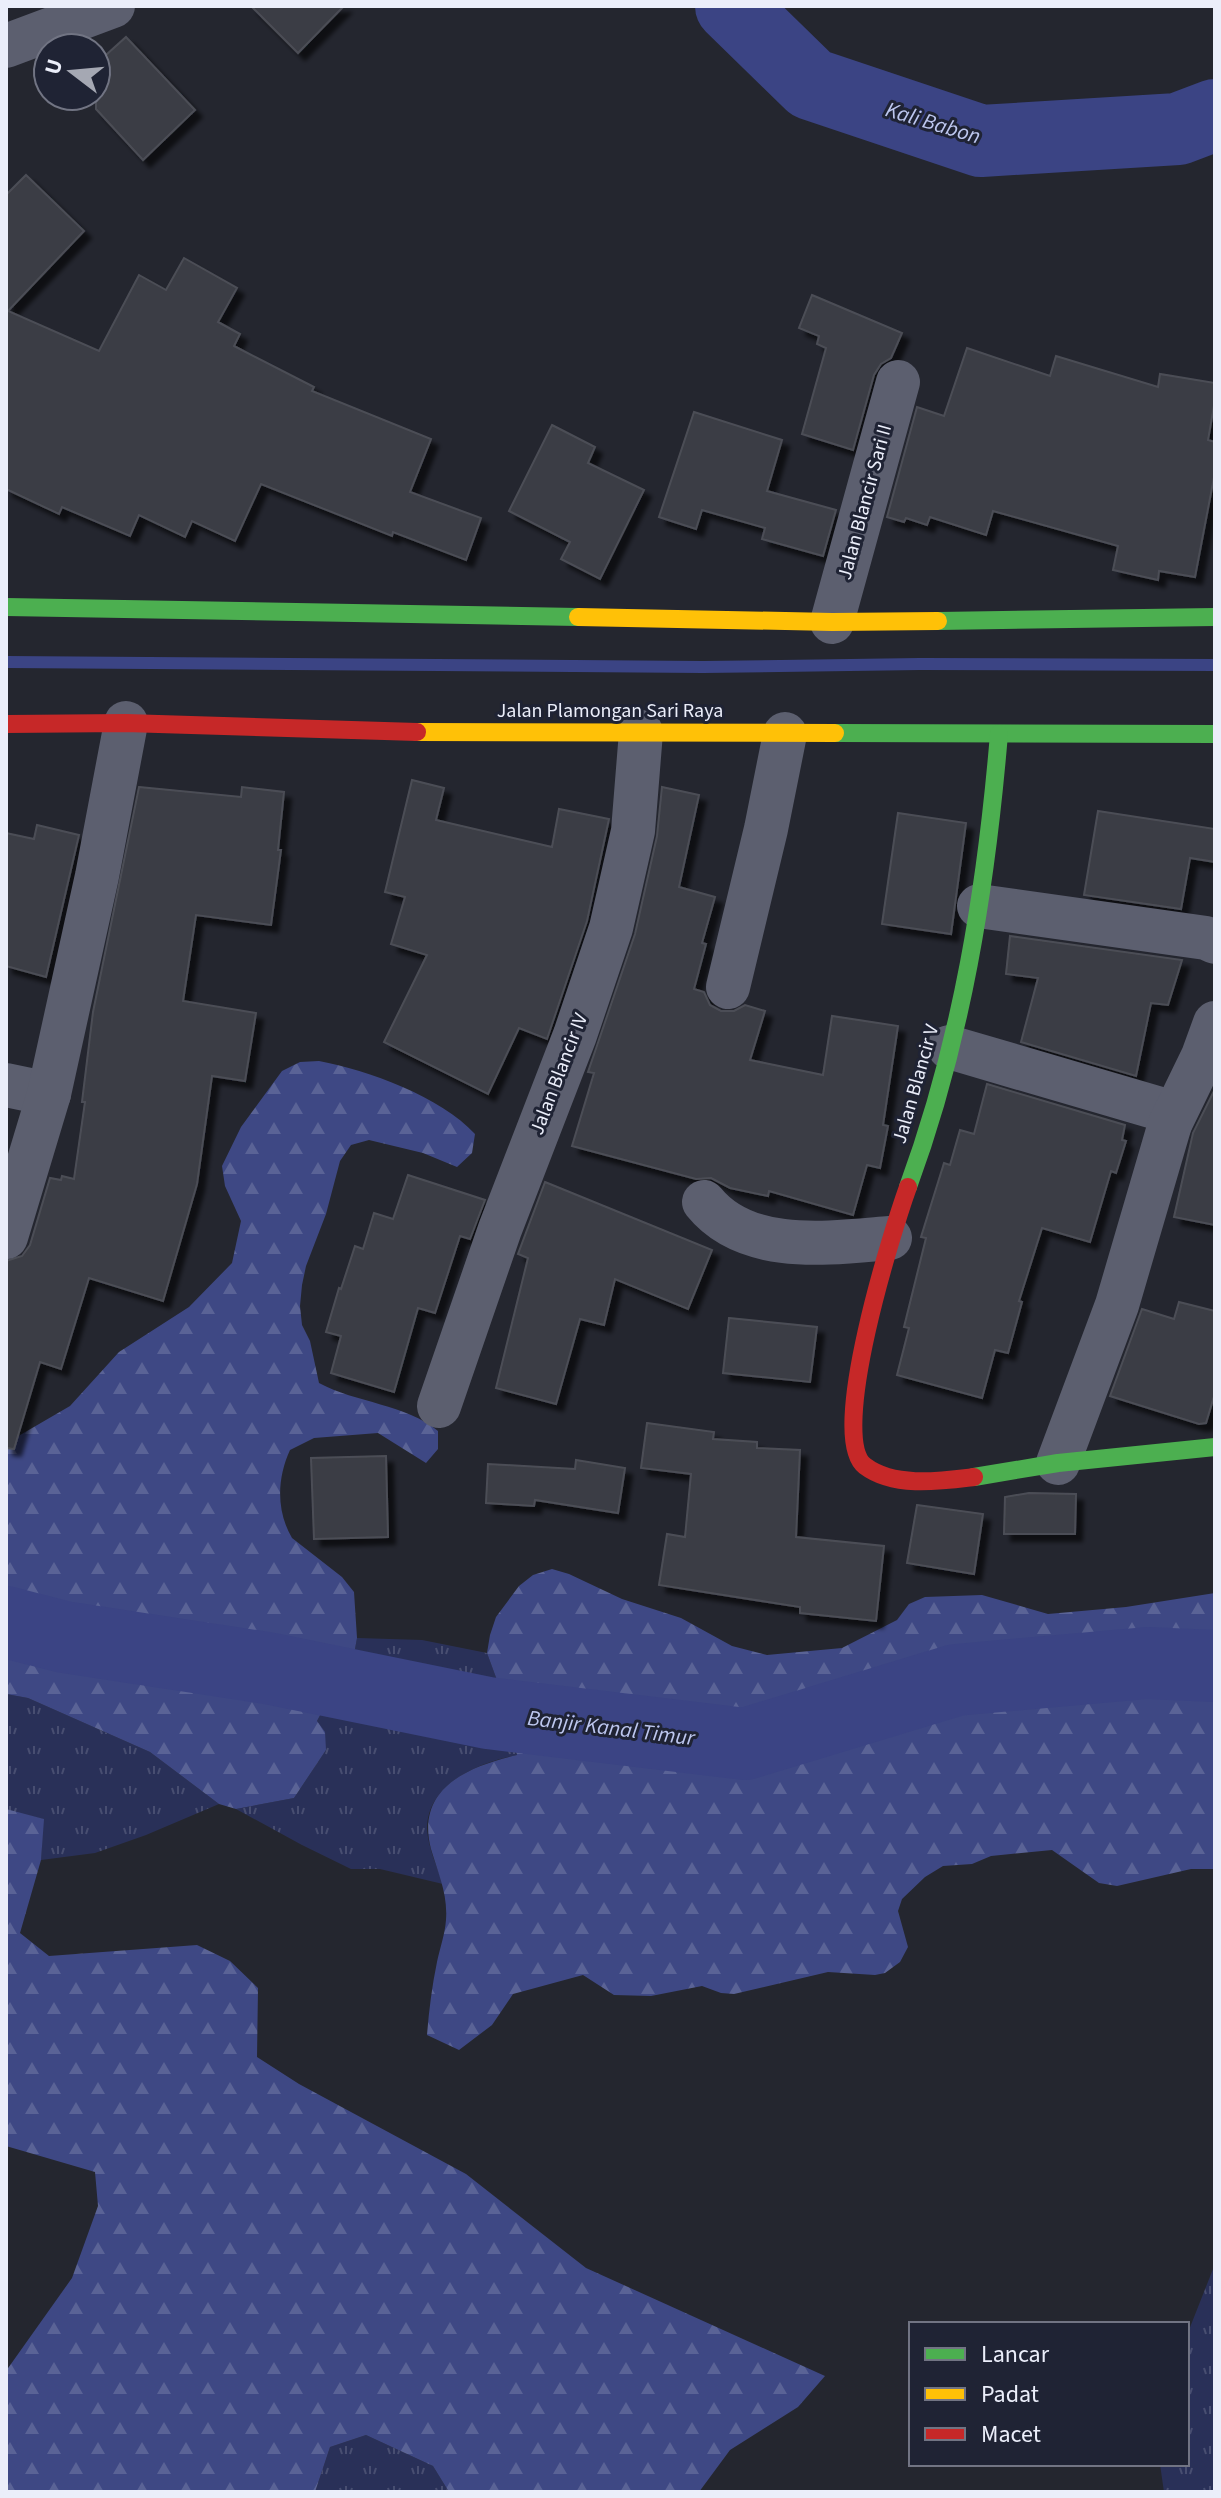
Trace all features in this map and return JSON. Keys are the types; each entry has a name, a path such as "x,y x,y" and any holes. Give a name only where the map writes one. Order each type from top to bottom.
{"street":[{"path":"6,46 113,6"},
{"name":"Jalan Blancir Sari II","path":"832,622 898,382"},
{"path":"6,607 832,622 1215,617"},
{"path":"6,1237 49,1094 97,876 126,723"},
{"name":"Jalan Plamongan Sari Raya","path":"6,724 126,723 459,733 1215,734"},
{"name":"Jalan Blancir IV","path":"439,1406 500,1229 575,1035 611,928 633,831 641,732"},
{"path":"728,987 785,734"},
{"name":"Jalan Blancir V","path":"999,734 992,818 970,964 919,1154 890,1238 864,1339 854,1454 860,1463 886,1477 908,1480 959,1479 1058,1463"},
{"path":"979,906 1206,938 1215,942"},
{"path":"1215,1023 1203,1056 1170,1124 1117,1305 1058,1463 1215,1447"},
{"path":"949,1047 1164,1110 1170,1124"},
{"path":"6,1085 49,1094"},
{"path":"704,1202 715,1216 728,1224 767,1238 817,1245 890,1238"}],"green space":[{"path":"319,1061 403,1087 443,1108 475,1134 472,1153 457,1167 423,1153 369,1140 351,1145 340,1161 326,1214 306,1266 300,1306 302,1325 310,1341 319,1383 425,1422 438,1431 438,1449 426,1463 378,1433 314,1438 290,1450 281,1483 283,1517 292,1538 342,1577 354,1592 357,1638 355,1649 317,1721 325,1732 326,1750 294,1798 236,1809 219,1804 150,1752 28,1698 6,1694 6,1440 15,1438 70,1406 119,1352 189,1307 232,1263 241,1221 225,1186 222,1166 241,1127 282,1071 300,1062"},
{"path":"552,1569 622,1599 681,1618 732,1646 767,1655 842,1648 897,1620 909,1604 925,1597 982,1595 1048,1614 1126,1607 1215,1593 1215,1869 1191,1869 1117,1886 1099,1883 1052,1850 991,1856 972,1864 943,1866 925,1877 902,1899 898,1911 908,1947 900,1962 885,1973 828,1972 734,1994 702,1986 651,1996 614,1995 583,1975 513,1994 492,2025 459,2050 427,2035 446,1910 431,1849 428,1828 431,1810 439,1795 464,1773 517,1755 501,1691 487,1653 490,1635 496,1617 519,1586 533,1575"},
{"path":"357,1638 422,1640 487,1653 501,1691 517,1755 487,1763 458,1777 436,1799 429,1813 427,1829 431,1850 443,1884 380,1869 351,1869 236,1809 294,1798 326,1750 317,1721 355,1649"},
{"path":"6,1694 28,1698 150,1752 219,1804 95,1853 41,1860 43,1819 6,1810"},
{"path":"6,1809 44,1819 41,1860 20,1933 49,1956 197,1945 230,1961 258,1988 257,2057 299,2084 466,2174 586,2268 825,2376 798,2407 730,2450 699,2492 449,2492 433,2466 366,2435 330,2447 315,2492 6,2492 6,2371 72,2278 98,2206 95,2172 6,2146"},
{"path":"1215,2264 1215,2492 1164,2492 1160,2466 1189,2466 1189,2330"},
{"path":"366,2435 433,2466 449,2492 315,2492 330,2447"}],"building":[{"path":"251,6 344,6 298,53"},
{"path":"126,37 195,110 143,160 99,112 112,112 112,50"},
{"path":"26,175 84,231 8,311 99,351 139,275 166,290 184,258 237,288 218,322 240,334 234,346 314,387 312,391 431,439 410,492 481,518 466,560 393,532 392,536 261,484 235,541 192,521 185,537 139,515 130,536 62,507 59,514 6,489 6,195"},
{"path":"812,295 902,333 891,358 881,364 874,375 853,450 802,434 826,348 817,344 819,336 799,328"},
{"path":"967,348 1050,376 1056,356 1158,387 1160,374 1215,383 1208,440 1215,442 1215,472 1195,577 1159,571 1158,580 1113,570 1118,546 993,511 986,535 930,517 927,525 906,518 904,522 887,517 917,407 944,416"},
{"path":"694,412 782,440 767,491 836,510 823,556 762,539 765,528 702,510 696,529 659,517"},
{"path":"552,425 595,447 588,463 644,490 600,579 561,559 570,542 509,511"},
{"path":"412,780 444,788 436,820 552,847 559,809 609,819 587,921 547,1039 519,1028 488,1094 384,1042 427,955 391,944 405,897 385,892"},
{"path":"139,787 241,797 242,787 284,792 278,850 281,850 271,925 196,915 183,1001 256,1013 245,1081 212,1076 197,1184 163,1301 89,1278 61,1369 40,1362 14,1449 6,1448 6,1261 22,1256 30,1245 50,1178 61,1180 62,1176 74,1179 93,1012"},
{"path":"662,787 699,795 679,887 715,897 702,943 706,944 694,989 704,992 710,1005 721,1011 734,1011 745,1005 765,1011 750,1060 823,1075 832,1016 898,1026 883,1125 888,1126 880,1168 867,1165 853,1215 769,1191 768,1196 730,1188 711,1178 696,1179 572,1146 594,1073 588,1072 635,934 657,836"},
{"path":"1098,811 1215,829 1215,862 1190,858 1181,909 1084,895"},
{"path":"898,813 966,823 951,934 882,924"},
{"path":"37,825 79,835 46,977 6,966 6,833 34,839"},
{"path":"1010,936 1182,960 1168,1005 1151,1003 1136,1076 1021,1042 1038,978 1006,974"},
{"path":"987,1084 1125,1125 1122,1140 1126,1141 1116,1173 1111,1171 1090,1242 1042,1228 1019,1301 1022,1302 1008,1353 995,1350 982,1398 897,1375 909,1328 904,1327 926,1238 921,1237 944,1163 950,1165 960,1130 974,1134"},
{"path":"1215,1089 1215,1225 1174,1217 1193,1133"},
{"path":"408,1175 485,1200 470,1239 460,1236 435,1313 418,1308 394,1392 331,1373 341,1336 326,1332 355,1246 363,1249 374,1213 393,1219"},
{"path":"545,1182 712,1250 688,1309 615,1279 604,1325 580,1319 556,1404 496,1388 528,1258 518,1254"},
{"path":"1179,1302 1215,1311 1215,1393 1206,1423 1199,1424 1110,1396 1142,1309 1174,1319"},
{"path":"729,1318 817,1327 810,1382 723,1373"},
{"path":"647,1423 714,1432 713,1439 757,1442 757,1448 800,1450 796,1537 884,1546 876,1621 800,1613 800,1607 659,1585 667,1534 685,1537 691,1474 641,1468"},
{"path":"386,1456 388,1537 314,1539 311,1458"},
{"path":"576,1460 625,1468 618,1513 535,1500 534,1506 486,1503 488,1464 575,1469"},
{"path":"1029,1493 1076,1494 1075,1534 1004,1534 1005,1497"},
{"path":"917,1505 983,1514 974,1574 907,1563"}],"waterway":[{"name":"Kali Babon","path":"731,6 811,84 981,141 1178,129 1215,115"},
{"path":"6,662 703,667 1215,665"},
{"name":"Banjir Kanal Timur","path":"6,1622 64,1637 267,1668 488,1713 745,1744 956,1680 1147,1663 1215,1666"}],"traffic: fast":[{"path":"6,607 578,617"},
{"path":"938,621 1215,617"},
{"path":"835,733 1215,734"},
{"path":"908,1187 943,1076 969,964 987,850 999,734"},
{"path":"974,1477 1058,1463 1215,1447"}],"traffic: slow":[{"path":"578,617 938,621"},
{"path":"417,732 835,733"}],"traffic: jam":[{"path":"6,724 126,723 417,732"},
{"path":"908,1187 867,1331 858,1376 855,1447 865,1466 890,1478 918,1481 974,1477"}]}
